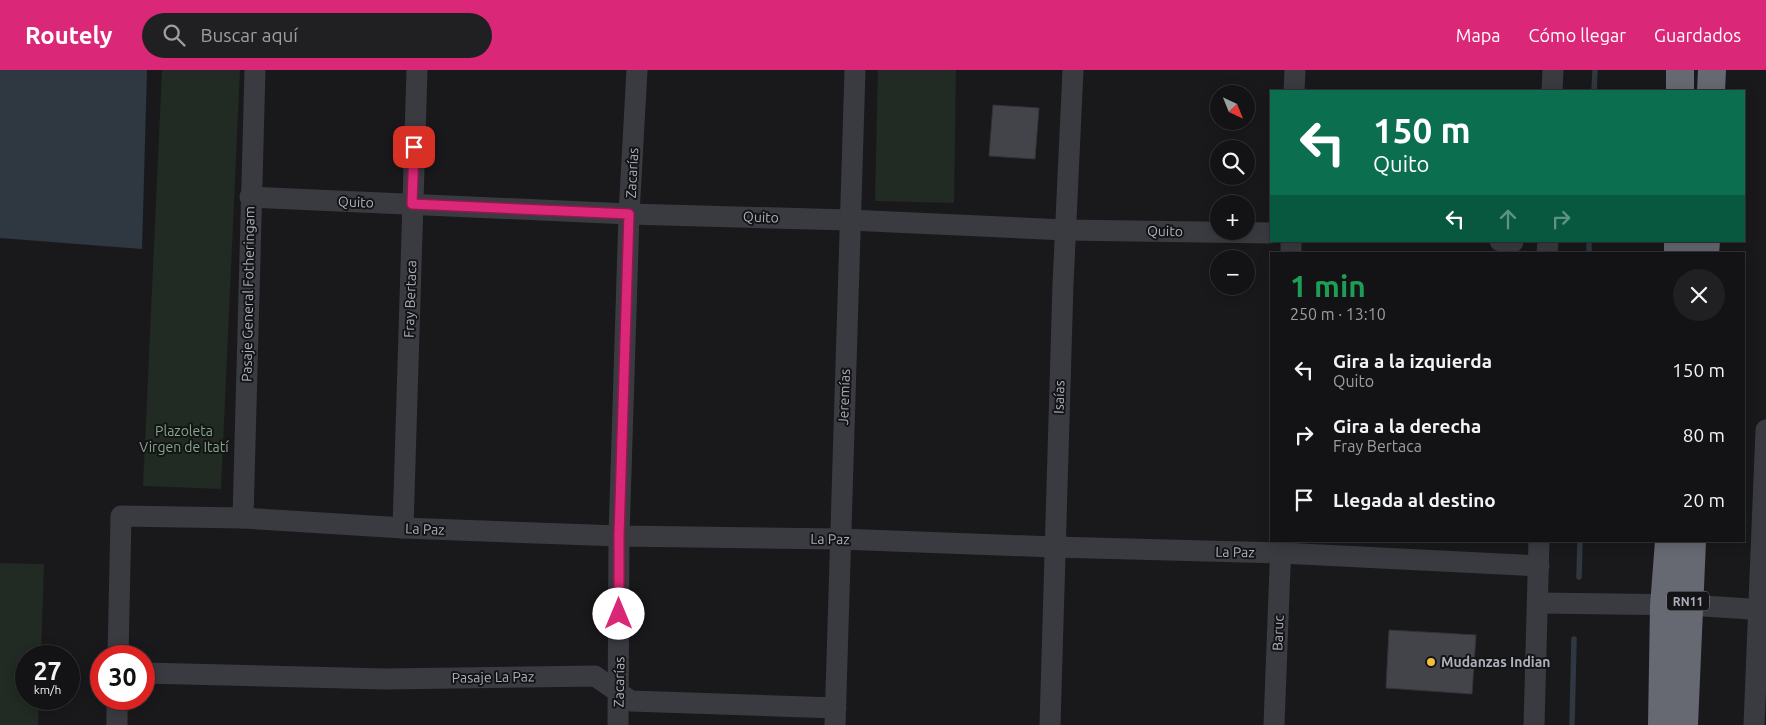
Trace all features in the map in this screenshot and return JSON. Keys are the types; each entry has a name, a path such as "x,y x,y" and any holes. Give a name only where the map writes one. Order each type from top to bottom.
{"highway":[{"path":"1680,70 1680,90"},
{"path":"1711,90 1712,70"},
{"path":"1662,725 1676,606 1668,542"},
{"name":"RN11","path":"1684,725 1676,606 1692,542"}],"street":[{"name":"Pasaje General Fotheringam","path":"243,518 250,197 255,70"},
{"name":"Fray Bertaca","path":"403,528 417,70"},
{"name":"Zacarías","path":"618,725 619,536 629,214 637,70"},
{"name":"Jeremías","path":"835,716 855,70"},
{"name":"Isaías","path":"1050,725 1065,230 1073,70"},
{"path":"1294,90 1295,70"},
{"path":"1552,90 1553,70"},
{"name":"Quito","path":"250,197 629,214 849,220 1065,230 1270,233"},
{"path":"1754,725 1762,610 1766,441"},
{"name":"La Paz","path":"118,645 121,516 243,518 403,528 619,536 840,539 1054,548 1281,547 1539,566"},
{"path":"1534,725 1540,542"},
{"name":"Baruc","path":"1274,725 1281,547"},
{"path":"1539,603 1762,610"},
{"name":"Pasaje La Paz","path":"155,672 385,679 595,676 631,701 835,716"},
{"path":"117,710 117,725"}],"green space":[{"name":"Plazoleta Virgen de Itatí","path":"162,70 240,70 221,489 143,486"},
{"path":"878,70 956,70 954,203 875,201"},
{"path":"0,563 44,564 41,645 15,645 15,710 39,710 38,725 0,725"}],"shaded area":[{"path":"0,70 147,70 142,249 0,238"}],"building":[{"path":"993,105 1039,108 1035,159 989,156"},
{"name":"Mudanzas Indian","path":"1389,630 1476,635 1472,694 1386,688"}],"waterway":[{"path":"1594,90 1595,70"},
{"path":"1589,242 1589,252"},
{"path":"1579,577 1580,542"},
{"path":"1572,725 1574,639"}],"place":[{"name":"Mudanzas Indian","path":"1431,662"}],"route":[{"path":"414,147 412,204 629,214 619,536 619,614"}]}
